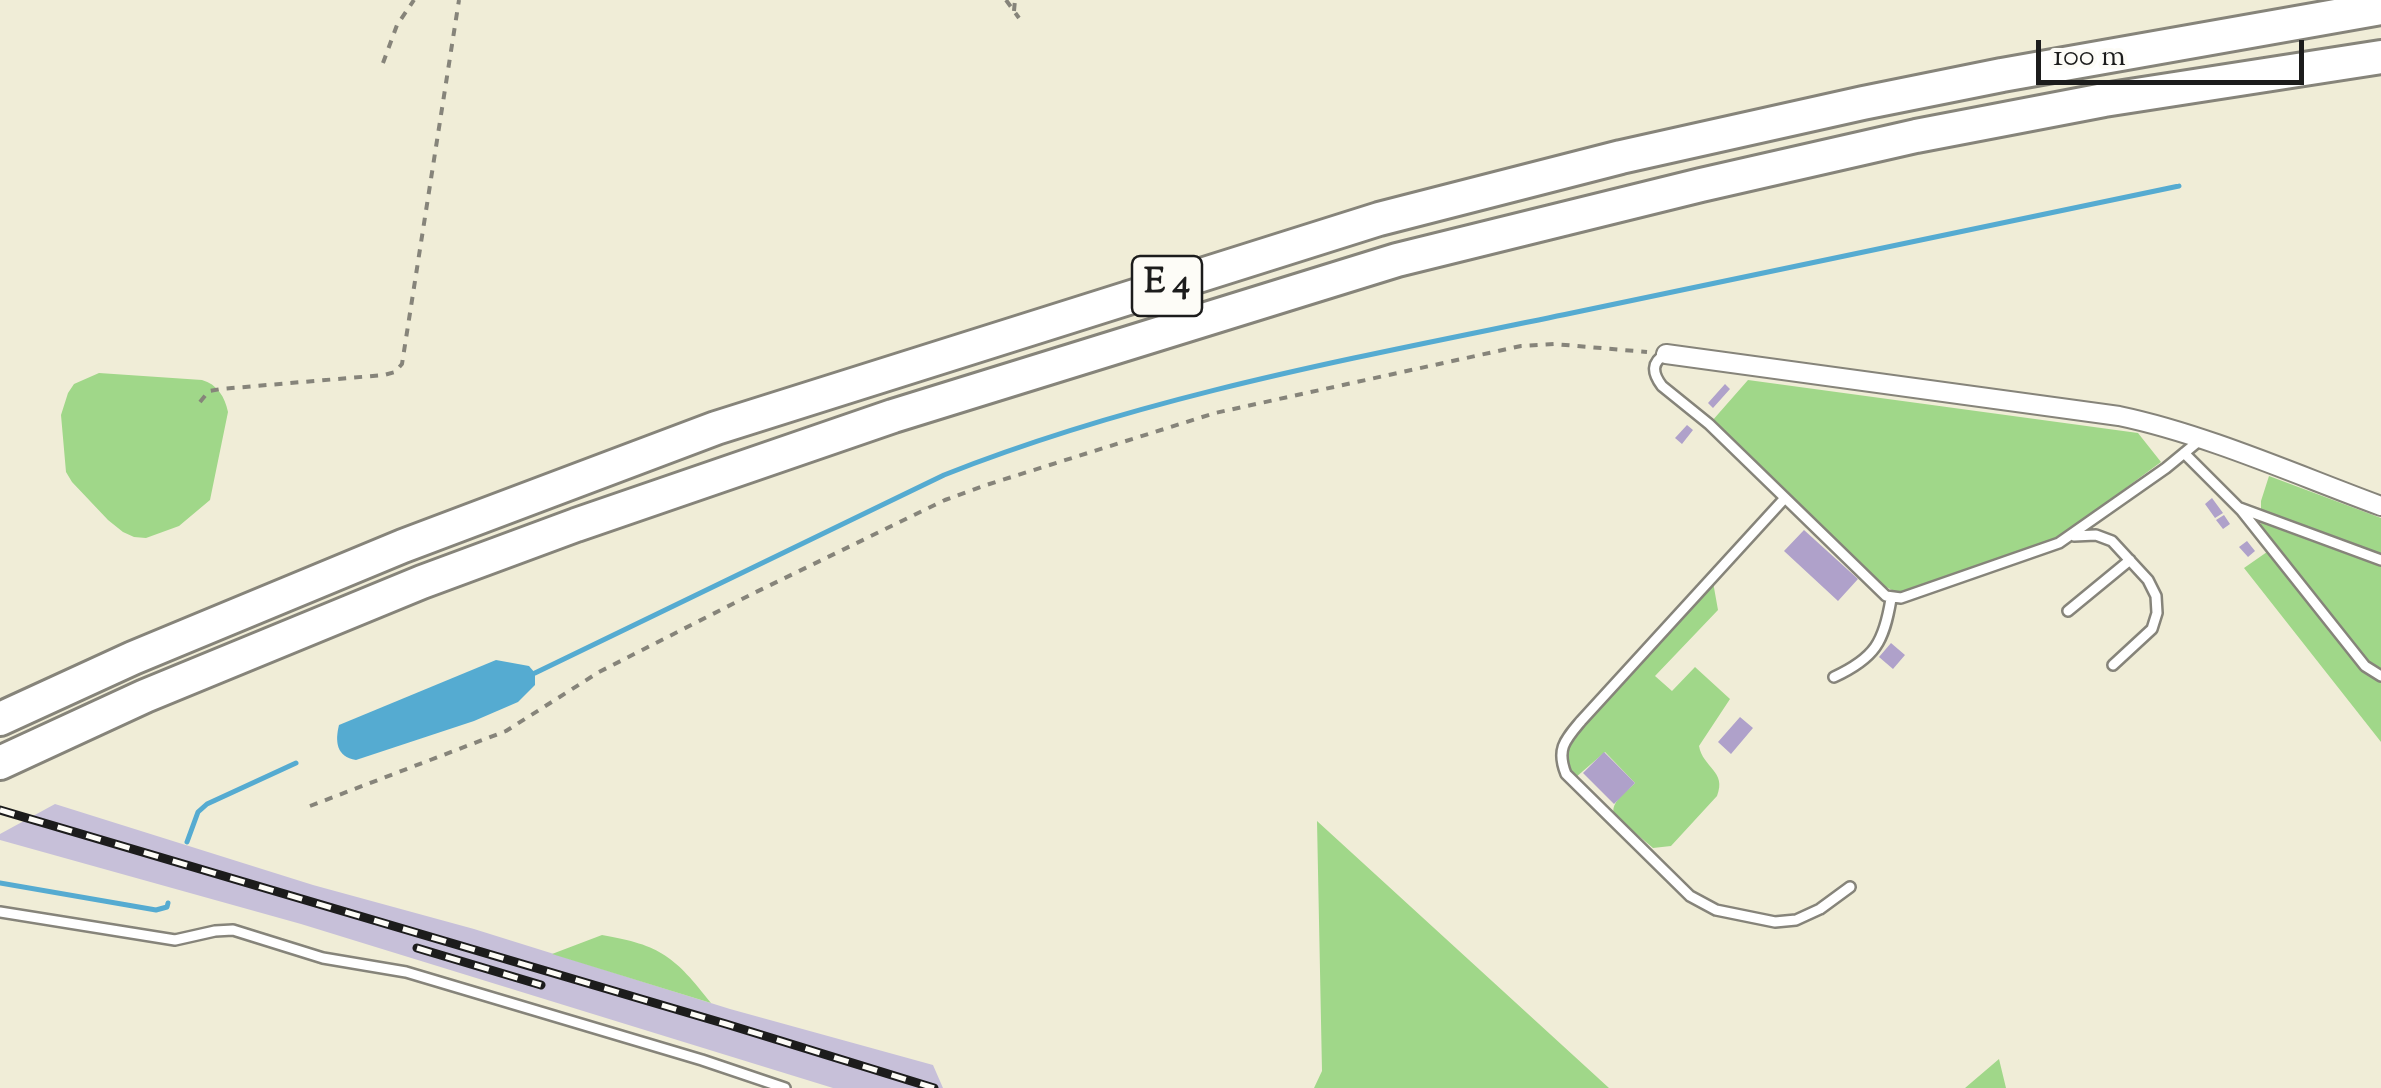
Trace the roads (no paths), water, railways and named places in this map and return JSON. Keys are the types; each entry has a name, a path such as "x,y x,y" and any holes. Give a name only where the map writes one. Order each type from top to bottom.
{"highway":[{"name":"E 4","path":"0,719 133,658 403,546 716,428 1379,218 1622,157 1863,104 2002,75 2381,8"},
{"name":"E 4","path":"0,762 145,696 422,582 576,525 893,416 1397,260 1916,136 2104,100 2381,58"}],"street":[{"path":"1666,354 2144,421 2381,506"}],"lane":[{"path":"1666,354 1656,360 1654,368 1662,386 1709,424 1891,598 1902,598 2059,543 2200,440"},
{"path":"2184,453 2238,507 2364,666 2381,676"},
{"path":"1785,498 1581,721 1563,745 1561,758 1566,774 1659,866 1690,896 1716,910 1775,922 1796,920 1820,909 1850,887"},
{"path":"2238,507 2381,560"},
{"path":"2072,536 2106,538 2152,586 2157,602 2154,624 2147,636 2113,664"},
{"path":"2068,610 2130,560"},
{"path":"1834,677 1858,664 1881,639 1891,598"},
{"path":"0,912 175,940 233,930 322,958 406,972 785,1088"}],"water":[{"path":"496,660 529,666 535,673 535,685 518,702 474,721 356,760 341,752 337,742 339,725"}],"waterway":[{"path":"535,673 944,475 1098,422 1333,362 2179,186"},
{"path":"187,842 198,812 207,804 296,763"},
{"path":"0,883 156,910 168,903"}],"railway":[{"path":"0,810 934,1088"},
{"path":"417,948 541,985"}]}
